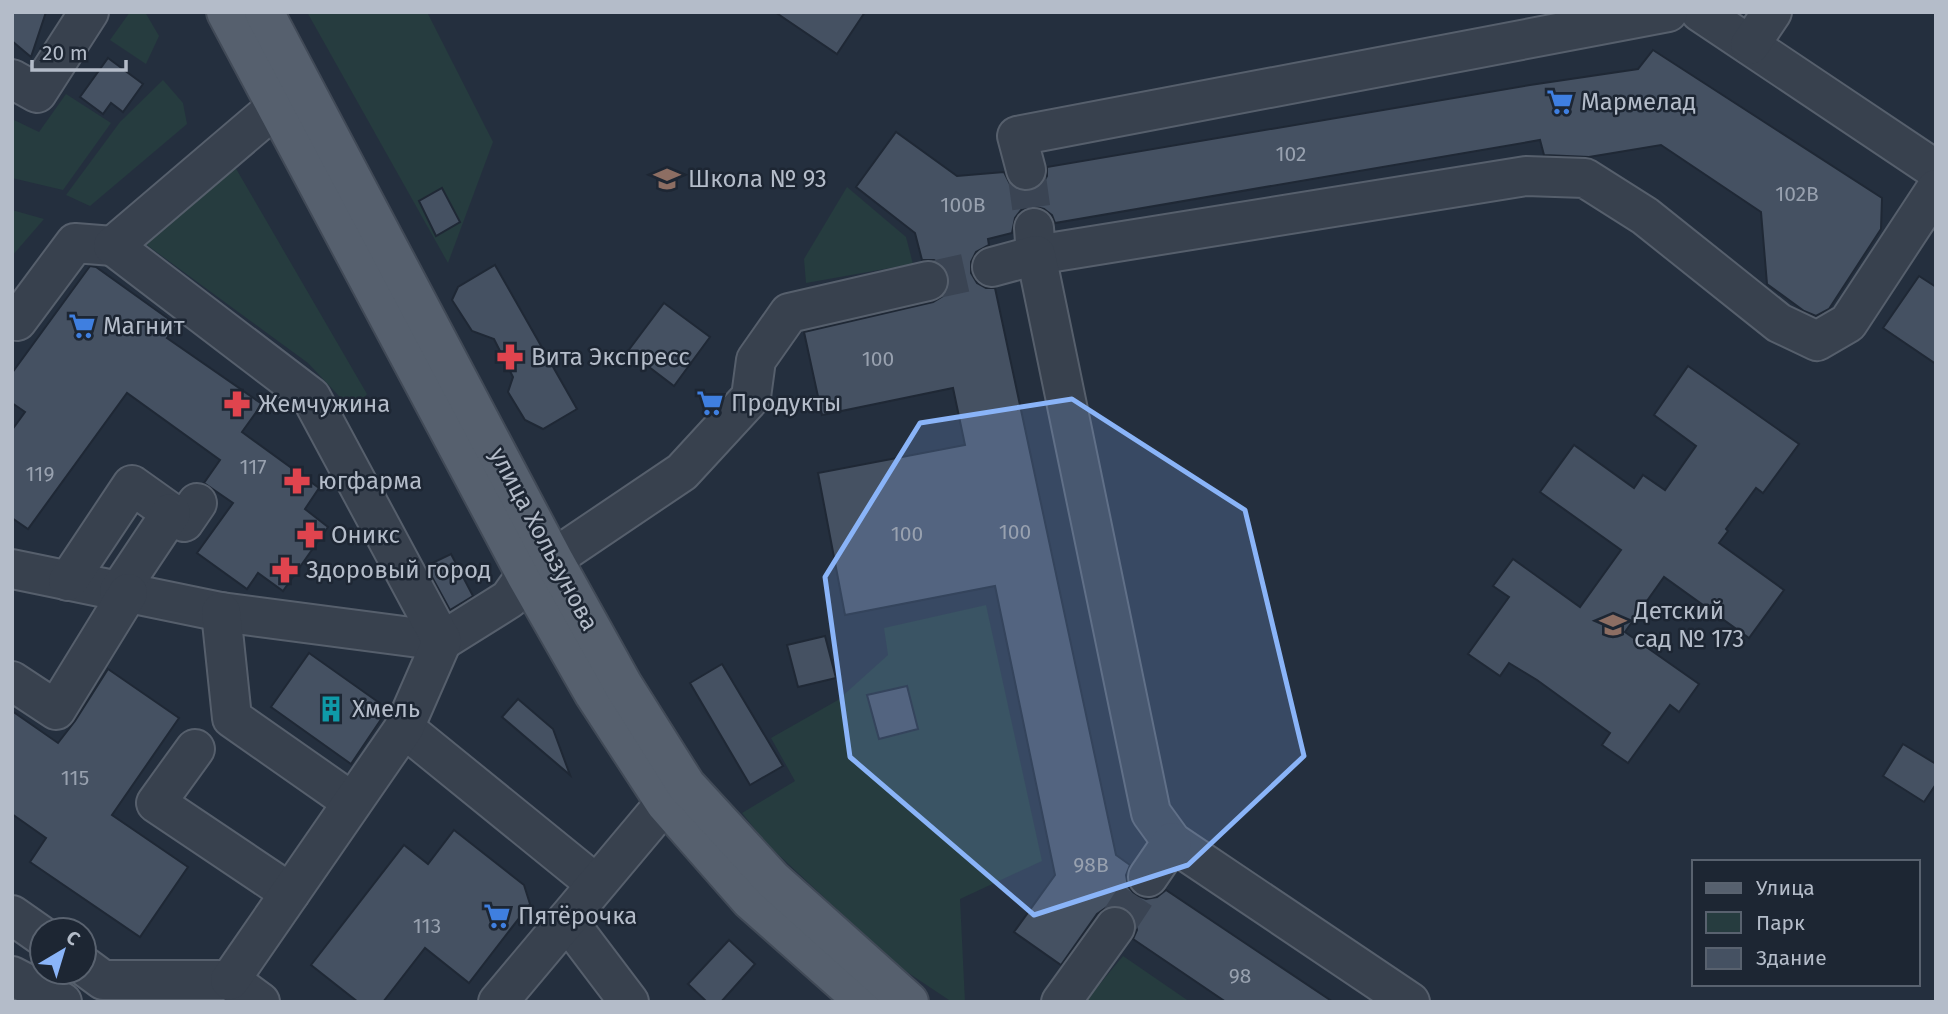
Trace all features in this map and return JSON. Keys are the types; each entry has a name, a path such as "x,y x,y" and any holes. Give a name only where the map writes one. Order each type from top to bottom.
{"main road":[{"name":"улица Хользунова","path":"226,12 281,92 540,567 594,694 665,803 750,901 865,1002"},
{"name":"улица Хользунова","path":"264,12 281,92"},
{"name":"улица Хользунова","path":"540,567 623,685 686,785 773,880 909,1002"}],"street":[{"path":"12,79 37,93 89,12"},
{"path":"1027,170 1017,136 1668,12"},
{"path":"1700,12 1936,170"},
{"path":"1749,45 1772,12"},
{"path":"113,246 281,92"},
{"path":"992,267 1035,241 1526,176 1585,178 1645,216 1780,323 1817,341 1848,323 1936,189"},
{"path":"1035,241 1151,813 1172,842 1410,1002"},
{"path":"17,321 75,243 113,246 311,397 442,641"},
{"path":"98,980 250,996 289,893 404,728 442,641 509,599 540,567 682,472 751,397 756,360 789,313 928,281"},
{"path":"12,681 56,710 123,592 184,508 132,485 68,581"},
{"path":"12,569 221,612 442,641"},
{"path":"221,612 232,718 352,802"},
{"path":"404,728 596,884"},
{"path":"195,749 156,803 289,893"},
{"path":"498,1002 665,803"},
{"path":"1148,877 1172,842"},
{"path":"12,915 28,926"},
{"path":"567,920 629,1002"},
{"path":"1061,1002 1115,927"},
{"path":"12,976 62,1002"}],"highlighted area":[{"path":"1072,399 1245,510 1304,756 1188,865 1034,915 850,757 825,577 920,423"}],"green space":[{"path":"130,12 145,12 159,36 146,64 110,40"},
{"path":"307,12 427,12 493,142 448,263"},
{"path":"163,80 183,103 187,124 90,206 66,195 120,122"},
{"path":"66,94 111,123 63,190 12,178 12,119 39,132"},
{"path":"231,160 367,394 353,411 308,363 136,237"},
{"path":"847,187 906,237 913,264 806,283 804,259"},
{"path":"12,210 44,219 12,256"},
{"path":"986,605 1042,861 960,899 965,1002 952,1002 895,964 766,843 742,813 795,781 771,738 838,700 888,655 884,628"},
{"path":"1123,956 1190,1002 1085,1002"}],"building":[{"path":"12,12 46,12 31,57 12,41"},
{"path":"775,12 865,12 837,54"},
{"path":"1653,50 1882,198 1881,229 1829,309 1816,316 1804,311 1767,284 1761,212 1661,145 1589,157 1544,155 1540,140 1055,223 1052,215 1044,209 1032,206 1021,210 1015,218 1012,233 988,239 989,245 976,252 971,262 971,273 977,283 986,288 995,288 1116,855 1130,865 1126,875 1128,886 1135,895 1146,899 1157,897 1166,890 1333,1002 1226,1002 1133,939 1137,930 1135,919 1128,910 1118,905 1107,907 1097,914 1061,965 1014,932 1055,875 995,586 845,615 818,473 965,445 953,388 822,415 804,332 933,302 943,296 949,287 949,275 943,266 934,260 922,260 915,233 856,187 896,132 957,176 1004,172 1011,186 1020,191 1031,191 1042,185 1047,176 1047,167 1638,69"},
{"path":"108,58 143,84 123,112 111,103 103,114 80,97"},
{"path":"442,188 460,222 436,236 419,201"},
{"path":"495,265 577,409 543,429 525,420 508,392 513,377 494,339 472,331 452,300 458,287"},
{"path":"90,266 96,267 177,325 167,338 262,404 242,432 319,488 305,509 328,527 283,591 258,573 247,589 197,553 233,503 204,483 220,460 127,393 28,529 12,518 12,430 25,412 12,403 12,373"},
{"path":"1919,276 1936,287 1936,364 1883,328"},
{"path":"664,303 710,337 674,386 628,351"},
{"path":"1688,366 1799,444 1763,493 1756,488 1719,543 1784,590 1749,638 1664,577 1625,632 1699,684 1679,712 1670,705 1628,763 1602,745 1610,733 1537,680 1509,663 1500,676 1468,654 1509,597 1493,586 1513,559 1580,607 1621,550 1540,492 1574,445 1634,488 1643,475 1665,490 1696,446 1654,415"},
{"path":"451,554 473,596 450,610 426,566"},
{"path":"825,636 836,678 798,687 787,645"},
{"name":"Хмель","path":"309,653 388,709 351,764 271,707"},
{"path":"722,664 783,766 750,785 690,683"},
{"path":"108,669 179,718 112,815 188,867 140,937 30,862 46,838 12,814 12,711 58,743"},
{"path":"907,686 918,729 879,739 867,695"},
{"path":"518,699 553,729 570,775 502,717"},
{"path":"1903,744 1936,764 1936,784 1924,802 1883,776"},
{"path":"454,830 524,885 530,904 469,983 425,948 383,1002 358,1002 311,965 404,845 428,864"},
{"path":"729,940 755,964 721,1002 707,1002 688,984"}],"tunnel":[{"path":"1026,170 1034,228"},
{"path":"928,281 992,267"},
{"path":"1115,927 1148,877"}],"place":[{"name":"Мармелад","path":"1560,102"},
{"name":"Школа № 93","path":"667,179"},
{"name":"Магнит","path":"82,326"},
{"name":"Вита Экспресс","path":"510,357"},
{"name":"Продукты","path":"710,403"},
{"name":"Жемчужина","path":"237,404"},
{"name":"югфарма","path":"297,481"},
{"name":"Оникс","path":"310,535"},
{"name":"Здоровый город","path":"285,570"},
{"name":"Детский сад № 173","path":"1613,625"},
{"name":"Хмель","path":"331,709"},
{"name":"Пятёрочка","path":"497,916"}]}
